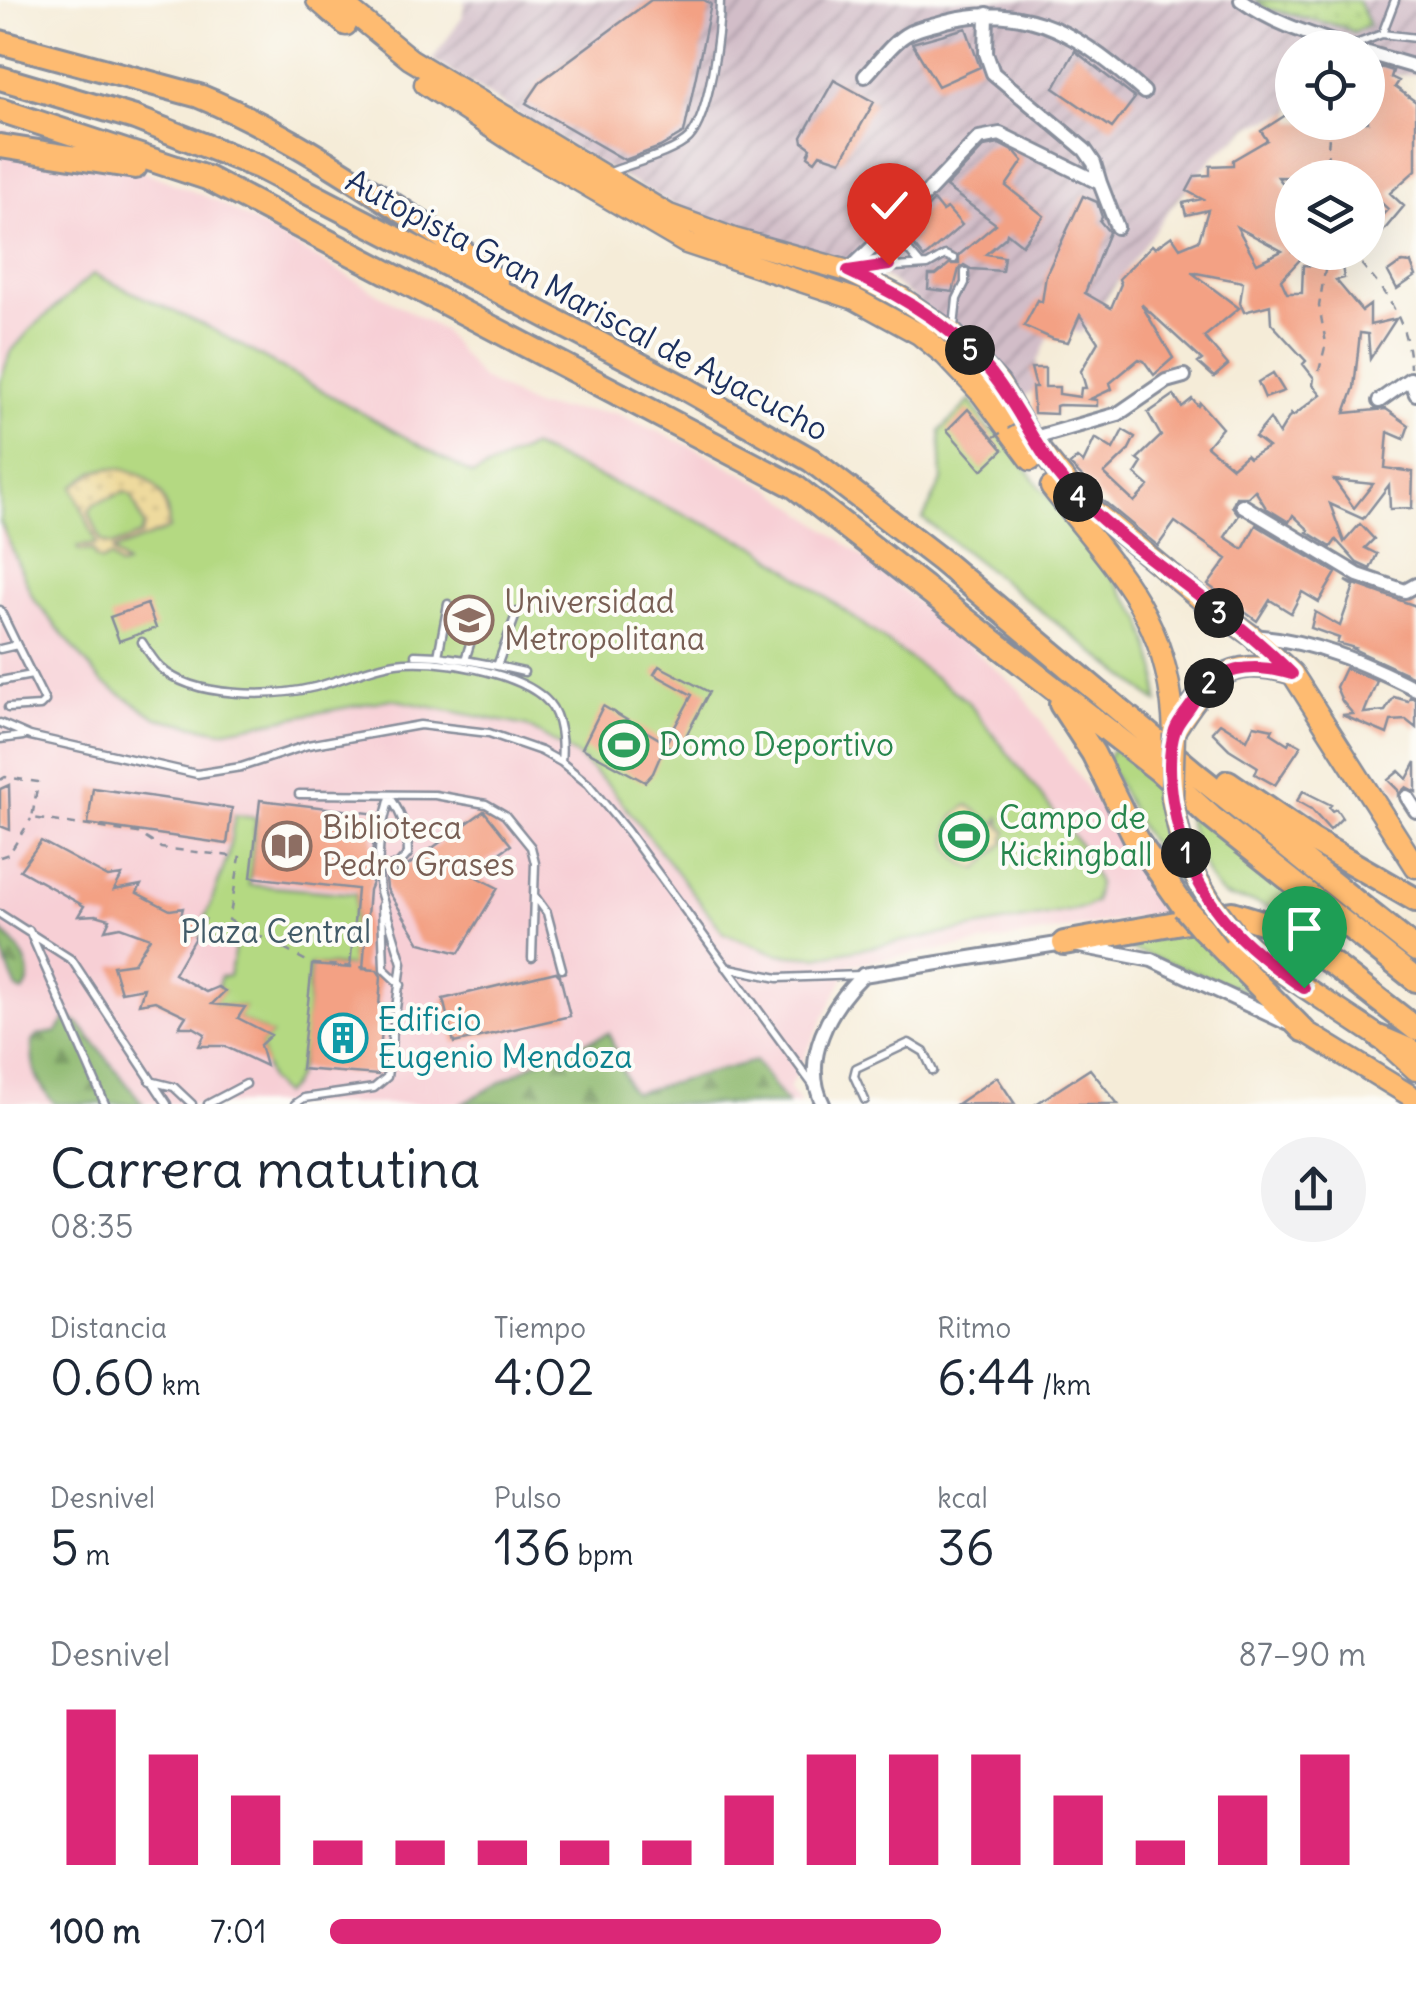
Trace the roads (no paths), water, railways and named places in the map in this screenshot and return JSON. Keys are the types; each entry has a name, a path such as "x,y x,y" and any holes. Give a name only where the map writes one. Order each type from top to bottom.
{"highway":[{"path":"0,42 199,96 222,106 301,146 435,232 474,258 509,294"},
{"name":"Autopista Gran Mariscal de Ayacucho","path":"0,78 82,100 260,167 509,294 811,460 942,561 1197,775 1416,950"},
{"name":"Autopista Gran Mariscal de Ayacucho","path":"0,110 207,178 794,486 1160,771 1416,980"},
{"path":"0,146 207,178"},
{"path":"1051,688 1093,754 1136,839 1184,907 1303,1030"},
{"path":"1197,775 1229,782 1312,840 1416,900"},
{"path":"1064,944 1232,912 1271,925 1334,964 1416,1030"},
{"path":"1381,1038 1416,1053"}],"main road":[{"path":"317,0 370,47 464,110 666,232 710,252 855,300 919,334 945,355 982,394 1136,594 1152,624 1167,667 1175,732 1172,798 1182,841 1211,902 1234,934 1280,971 1381,1038 1416,1070"},
{"path":"338,0 410,60 669,214 765,249 848,271 886,289 953,334 999,384 1031,439 1080,500 1204,602 1252,636 1292,674 1416,867"},
{"path":"1175,732 1199,693 1222,674 1250,666 1292,674"},
{"path":"1303,1030 1416,1099"}],"street":[{"path":"1240,0 1260,14 1297,30"},
{"path":"987,14 986,53 993,73 1085,150 1094,162 1117,227"},
{"path":"865,76 907,33 962,16 987,14 1050,22 1080,39 1144,92"},
{"path":"1385,58 1416,67"},
{"path":"848,271 979,138 1000,134 1100,183"},
{"path":"1031,439 1118,414 1166,381 1184,376"},
{"path":"1379,402 1410,379 1416,394"},
{"path":"1242,505 1358,576 1405,591 1416,585"},
{"path":"1252,636 1305,644 1356,661 1416,689"},
{"path":"1407,796 1416,811"},
{"path":"822,1104 813,1086 817,1055 834,1010 863,975 1064,944 1152,960 1303,1030"}],"lane":[{"path":"604,174 679,146 689,138 714,69 720,0"},
{"path":"1384,30 1395,0"},
{"path":"1385,34 1416,38"},
{"path":"897,237 920,264"},
{"path":"848,271 928,265 945,254 954,260"},
{"path":"953,334 965,272"},
{"path":"438,656 448,604"},
{"path":"465,660 480,612"},
{"path":"497,666 517,612"},
{"path":"1,614 44,697 43,704 8,708"},
{"path":"142,642 161,669 195,684 232,693 287,692 402,662 446,664 494,675 520,684 549,703 558,723 561,762"},
{"path":"0,650 17,645"},
{"path":"415,655 524,672"},
{"path":"0,682 32,674"},
{"path":"0,723 30,736 197,774 240,767 308,745 420,725 504,736 561,762 588,784 813,1086"},
{"path":"0,739 30,736"},
{"path":"299,794 435,795 486,804 505,816 531,847 535,863 532,958"},
{"path":"378,871 399,864 408,854 408,836 390,797"},
{"path":"295,1104 304,1098 374,1088 387,1076 402,963 382,899 378,871 380,834 390,797"},
{"path":"533,894 547,914 562,968"},
{"path":"382,899 384,969 401,986"},
{"path":"0,914 72,960 167,1104"},
{"path":"28,929 105,1104"},
{"path":"724,966 778,978 863,975"},
{"path":"865,1100 854,1076 856,1068 909,1043 924,1052 933,1071"},
{"path":"149,1081 174,1086 192,1104"},
{"path":"208,1104 246,1084"}],"place":[{"name":"Universidad Metropolitana","path":"469,620"},
{"name":"Domo Deportivo","path":"624,745"},
{"name":"Campo de Kickingball","path":"964,836"},
{"name":"Biblioteca Pedro Grases","path":"287,846"},
{"name":"Edificio Eugenio Mendoza","path":"343,1038"}],"park label":[{"name":"Plaza Central","path":"276,932"}]}
